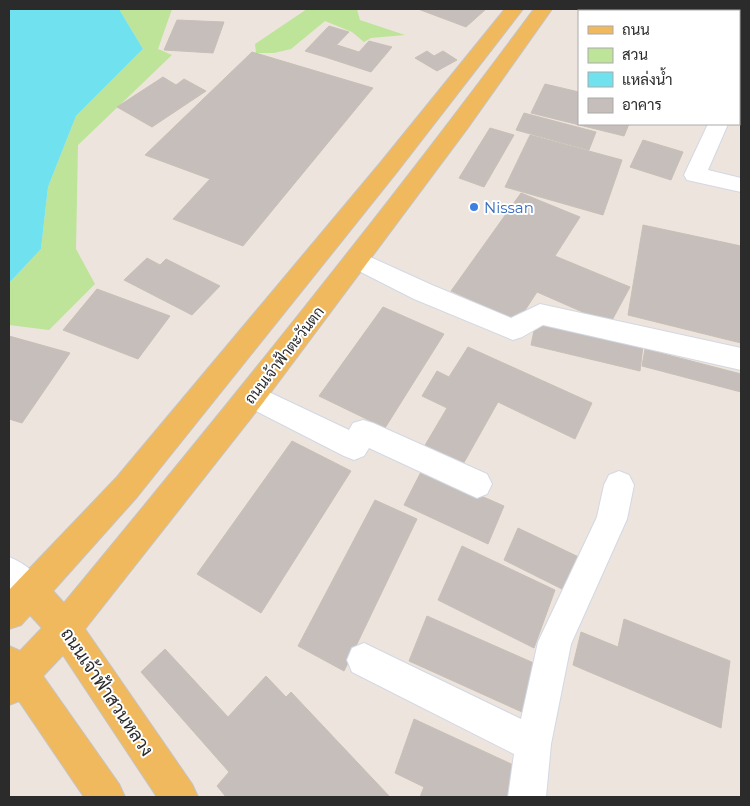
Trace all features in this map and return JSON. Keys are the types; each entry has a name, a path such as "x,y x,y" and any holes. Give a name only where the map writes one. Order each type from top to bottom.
{"main road":[{"path":"16,593 88,527 127,487 389,167 514,9"},
{"name":"ถนนเจ้าฟ้าตะวันตก","path":"13,675 65,628 252,396 358,260 543,9"},
{"name":"ถนนเจ้าฟ้าสวนหลวง","path":"16,593 65,628 179,797"},
{"path":"13,675 106,797"}],"street":[{"path":"718,125 695,176 741,185"},
{"path":"358,260 423,292 513,330 540,314 741,360"},
{"path":"252,396 354,447 363,432 477,484"},
{"path":"526,797 533,744 555,642 612,519 619,485"},
{"path":"364,660 533,744"}],"green space":[{"path":"119,9 172,9 158,49 172,55 78,145 76,249 95,284 49,330 9,325 9,283 41,249 48,187 76,116 143,49"},
{"path":"307,9 357,9 360,20 405,35 371,38 364,42 352,32 325,21 291,49 274,53 256,53 255,44"}],"water":[{"path":"9,9 119,9 143,49 76,116 48,187 41,249 9,283"}],"building":[{"path":"418,9 486,9 466,27"},
{"path":"177,20 224,22 213,53 164,50"},
{"path":"329,26 349,32 325,57 305,51"},
{"path":"369,41 392,47 371,72 325,57 337,45 359,52"},
{"path":"427,51 434,56 443,51 457,60 437,71 415,58"},
{"path":"252,52 373,88 243,246 173,219 210,179 145,155"},
{"path":"163,77 176,85 184,79 206,91 152,127 117,107"},
{"path":"545,84 578,92 578,125 531,113"},
{"path":"524,113 596,132 589,150 516,130"},
{"path":"580,125 629,125 624,136"},
{"path":"490,128 514,135 484,187 459,178"},
{"path":"530,135 622,160 603,215 505,187"},
{"path":"643,140 683,152 671,180 630,167"},
{"path":"521,193 580,217 555,256 630,287 610,324 537,292 518,321 451,291"},
{"path":"643,225 741,246 741,343 628,315"},
{"path":"147,258 160,265 166,259 220,286 192,315 124,280"},
{"path":"97,289 170,316 138,359 63,330"},
{"path":"383,307 444,334 385,428 319,396"},
{"path":"536,321 643,346 640,371 531,345"},
{"path":"9,336 70,353 22,423 9,419"},
{"path":"468,347 592,403 575,439 498,402 462,466 424,447 447,408 422,396 437,371 449,377"},
{"path":"645,349 741,374 741,392 642,366"},
{"path":"292,441 351,471 261,613 197,574"},
{"path":"422,470 504,506 488,544 404,505"},
{"path":"375,500 417,519 344,671 298,646"},
{"path":"518,528 585,560 572,594 504,560"},
{"path":"462,546 555,590 534,648 438,600"},
{"path":"427,616 536,664 522,712 409,661"},
{"path":"624,619 730,661 721,728 573,665 581,632 618,647"},
{"path":"165,649 228,717 266,676 286,697 291,692 390,797 226,797 217,786 229,772 141,672"},
{"path":"414,719 520,768 512,797 420,797 424,787 395,773"}],"place":[{"name":"Nissan","path":"474,207"}]}
